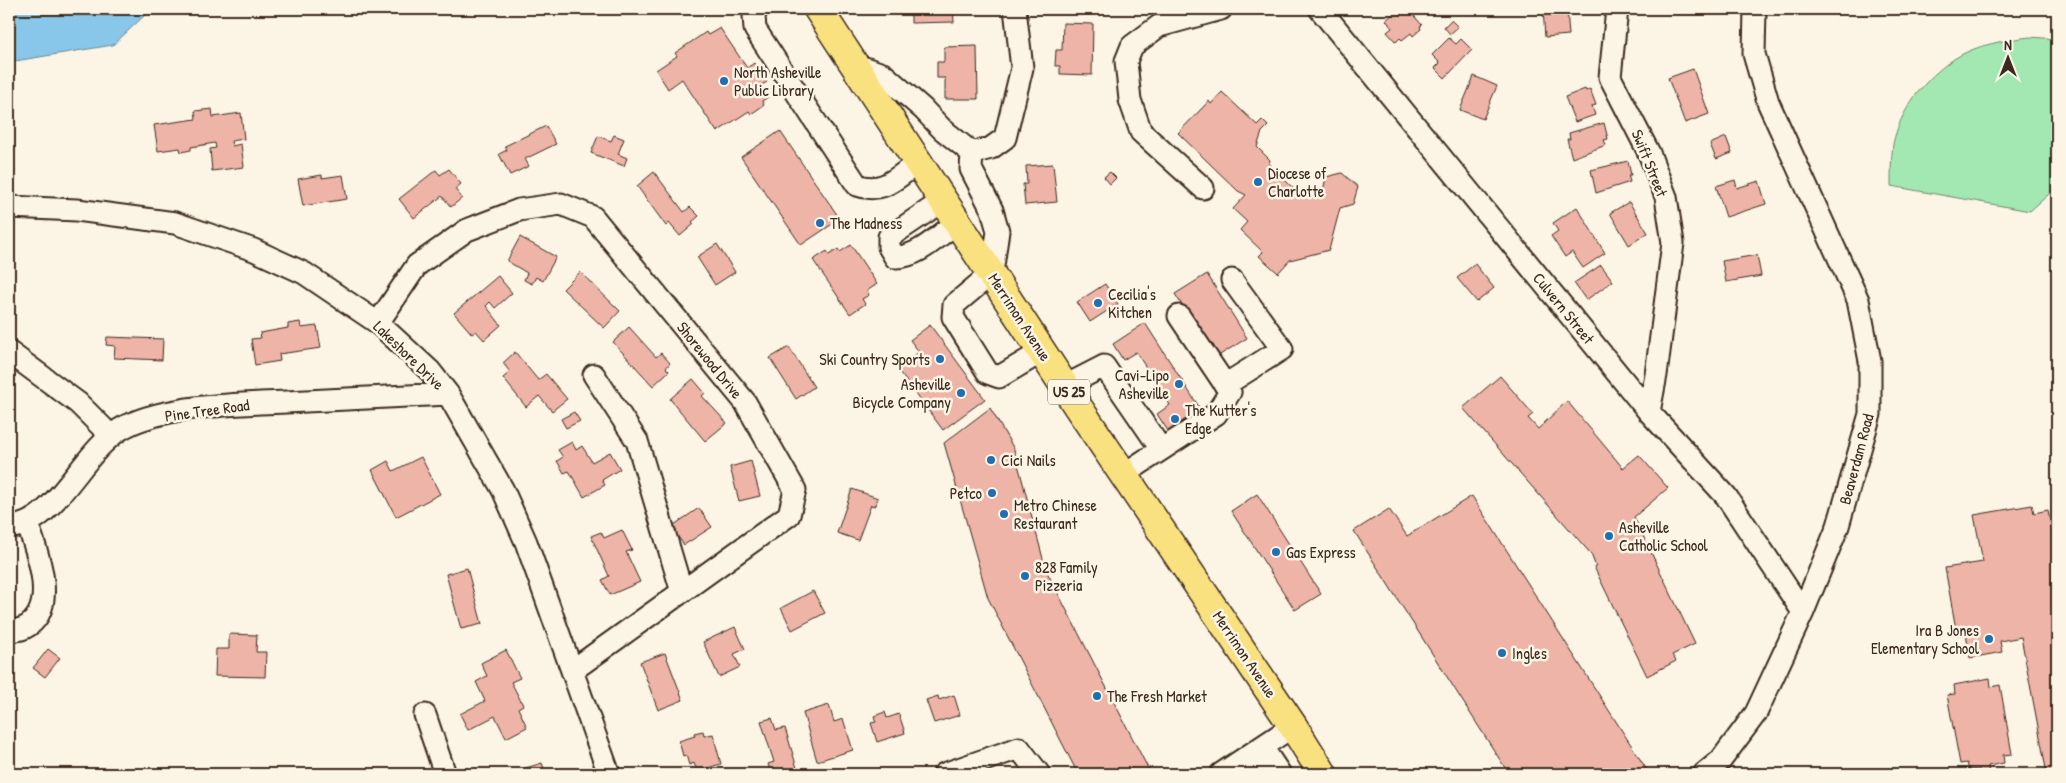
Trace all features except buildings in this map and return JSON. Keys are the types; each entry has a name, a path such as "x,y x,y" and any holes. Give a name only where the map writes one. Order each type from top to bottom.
{"main road":[{"name":"Merrimon Avenue","path":"818,9 1065,386 1294,726 1323,774"}],"street":[{"path":"757,9 754,16 754,29 857,185 870,190 880,188 919,162"},
{"path":"972,153 991,148 1005,138 1022,68 1016,9"},
{"path":"1203,188 1141,132 1130,100 1126,61 1132,46 1159,26 1221,9"},
{"name":"Culvern Street","path":"1320,9 1648,412 1726,496 1803,612"},
{"name":"Swift Street","path":"1617,9 1610,77 1649,153 1666,197 1673,243 1656,375 1648,412"},
{"name":"Beaverdam Road","path":"1704,774 1721,760 1756,713 1803,612 1838,526 1870,414 1870,361 1858,300 1768,102 1754,54 1755,9"},
{"path":"856,65 883,74 923,109 942,129 972,153"},
{"path":"972,153 971,169 992,210 998,231 992,274 954,304 953,317 988,373 999,377 1043,352"},
{"name":"Shorewood Drive","path":"378,323 417,265 467,230 519,210 561,204 592,216 745,402 795,490 789,515 573,670"},
{"name":"Lakeshore Drive","path":"9,207 77,210 175,224 254,250 304,273 378,323 430,371 448,394 503,490 526,542 609,774"},
{"path":"1225,385 1282,349 1232,280"},
{"path":"1124,474 1216,414 1230,392 1179,316"},
{"path":"9,352 78,403 111,436"},
{"path":"1065,386 1104,366 1161,449"},
{"path":"594,374 637,441 682,592"},
{"name":"Pine Tree Road","path":"18,525 43,514 95,450 111,436 127,426 144,420 175,412 221,405 448,394"},
{"path":"9,632 24,628 31,622 37,616 44,599 38,553 18,525"},
{"path":"425,715 445,774"},
{"path":"1221,774 1268,765 1294,726"},
{"path":"944,774 1019,748 1039,774"}],"green space":[{"path":"2030,37 2057,39 2057,187 2030,211 1891,186 1892,149 1896,131 1908,107 1924,85 1943,67 1962,54 2001,42"}],"water":[{"path":"9,9 148,9 144,16 113,45 9,62"}],"place":[{"name":"North Asheville Public Library","path":"724,81"},
{"name":"Diocese of Charlotte","path":"1258,182"},
{"name":"The Madness","path":"820,223"},
{"name":"Cecilia's Kitchen","path":"1098,303"},
{"name":"Ski Country Sports","path":"940,359"},
{"name":"Cavi-Lipo Asheville","path":"1179,384"},
{"name":"Asheville Bicycle Company","path":"961,393"},
{"name":"The Kutter's Edge","path":"1175,419"},
{"name":"Cici Nails","path":"991,460"},
{"name":"Petco","path":"992,493"},
{"name":"Metro Chinese Restaurant","path":"1004,514"},
{"name":"Asheville Catholic School","path":"1609,536"},
{"name":"Gas Express","path":"1276,552"},
{"name":"828 Family Pizzeria","path":"1025,576"},
{"name":"Ira B Jones Elementary School","path":"1989,639"},
{"name":"Ingles","path":"1502,653"},
{"name":"The Fresh Market","path":"1097,696"}]}
